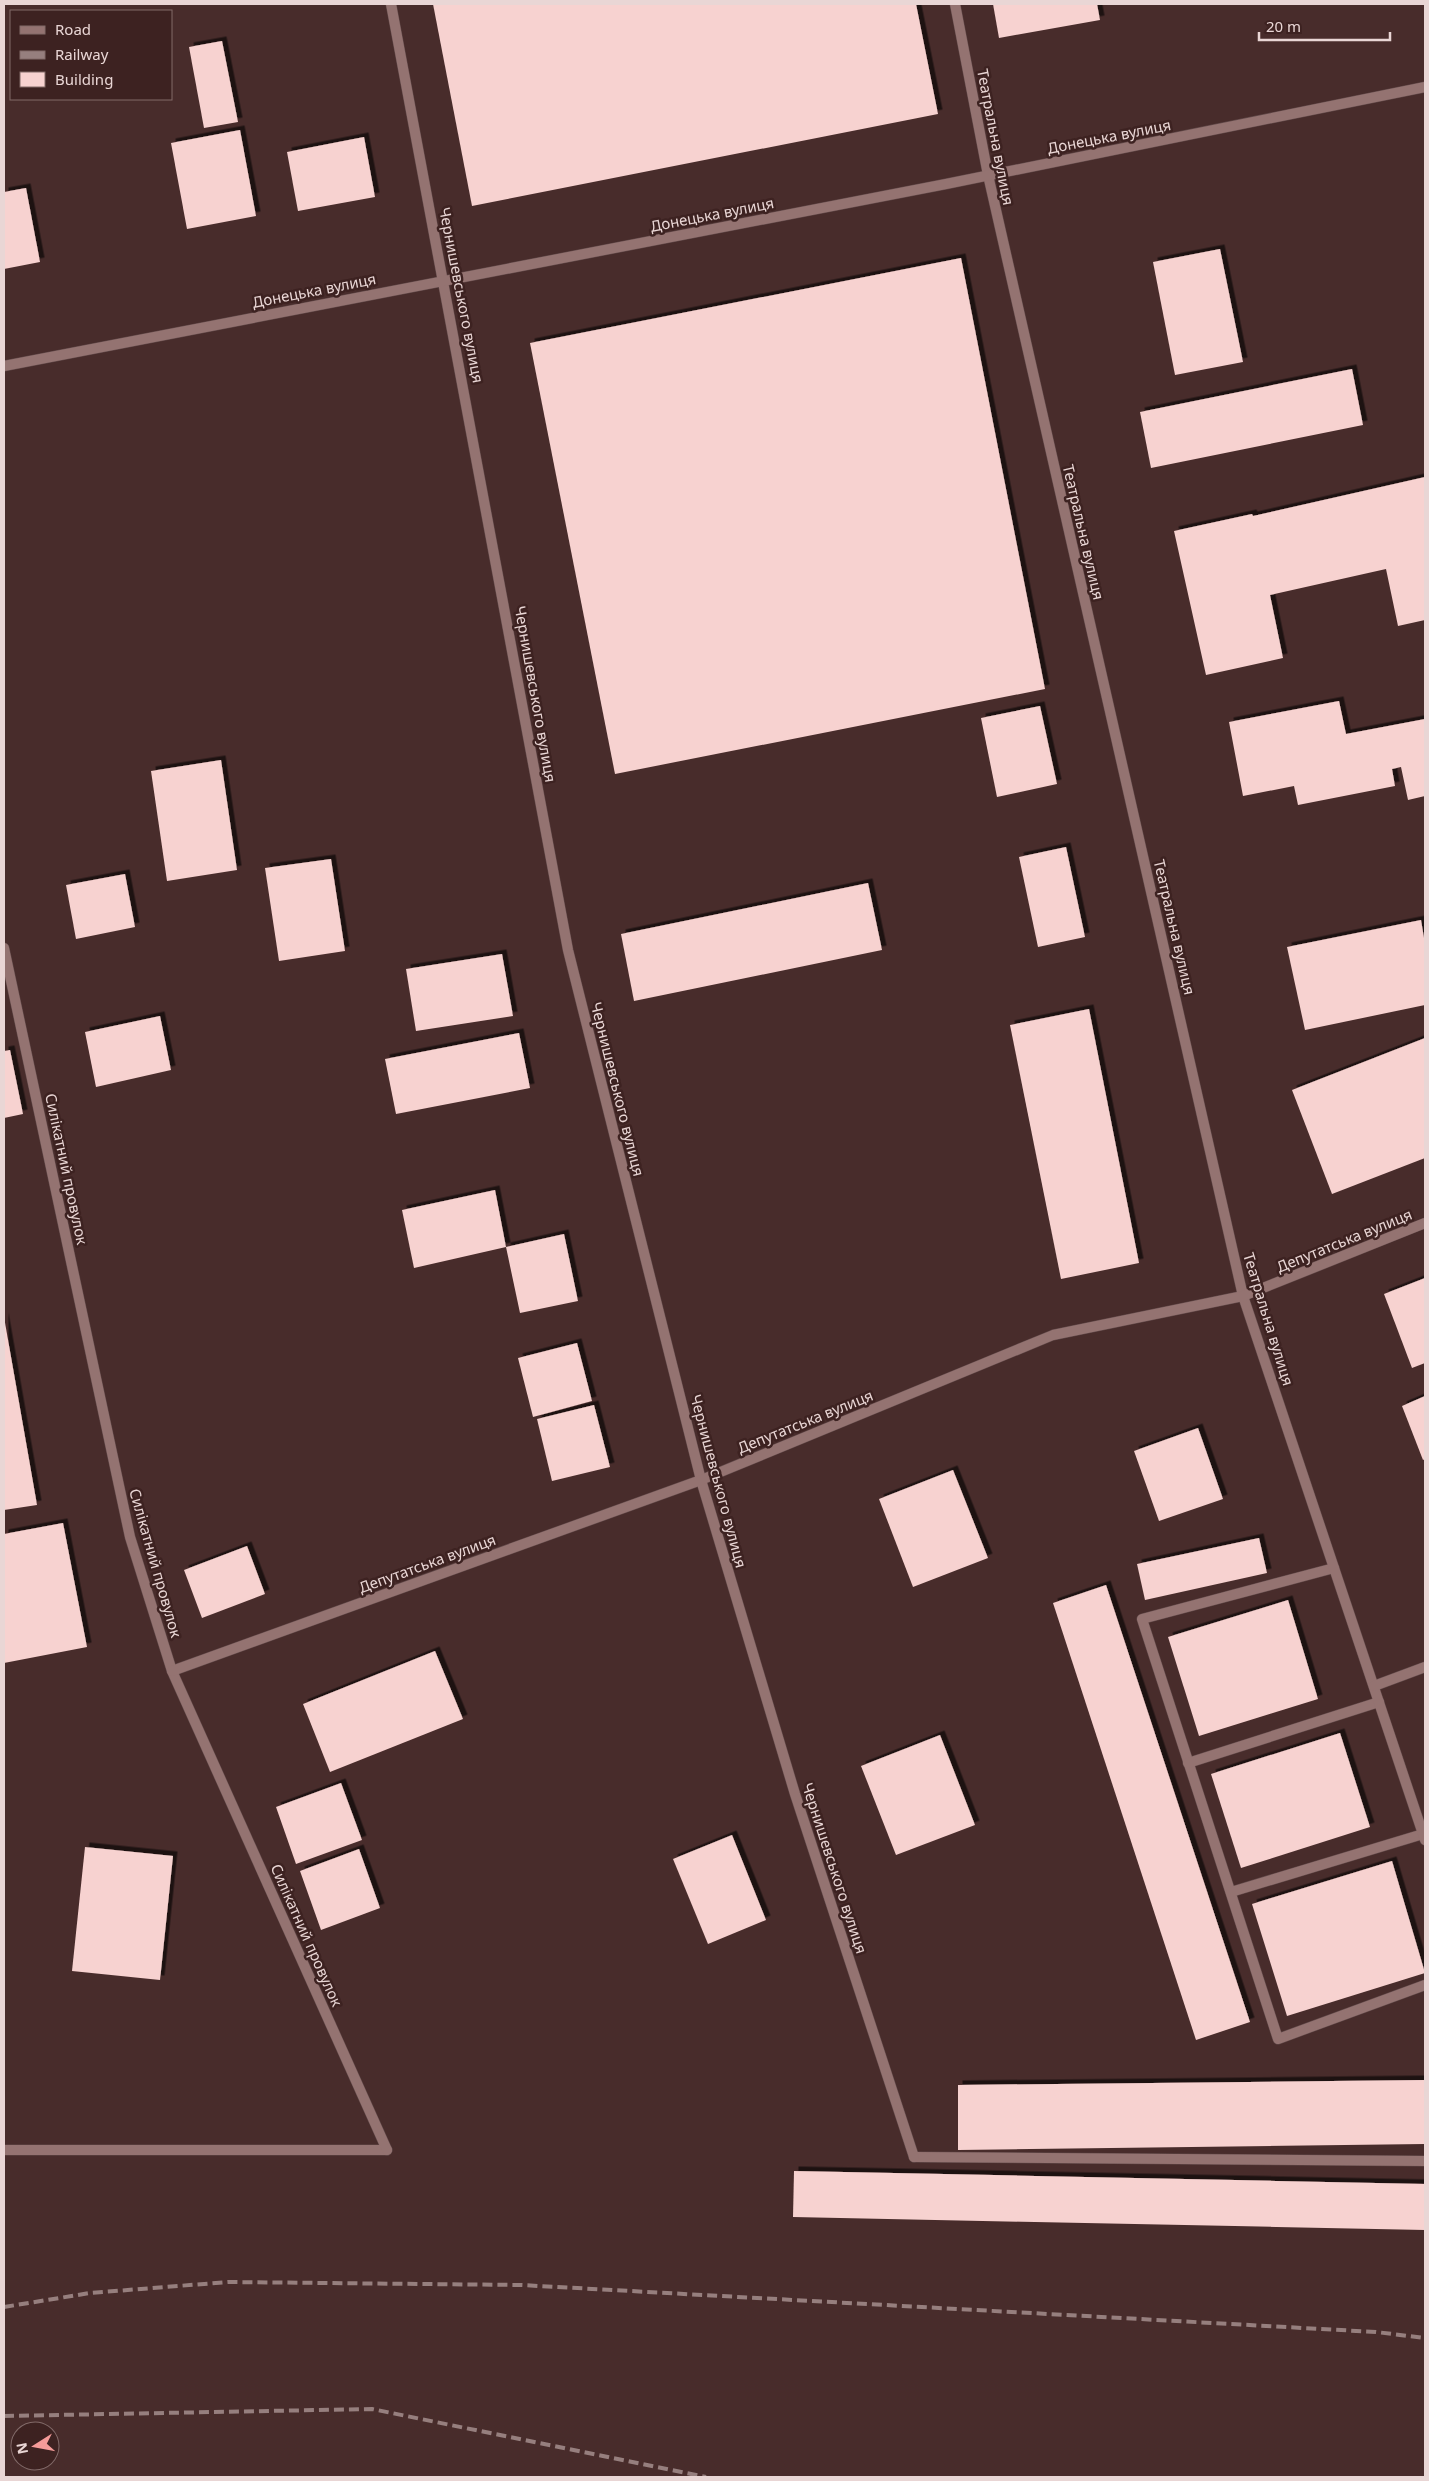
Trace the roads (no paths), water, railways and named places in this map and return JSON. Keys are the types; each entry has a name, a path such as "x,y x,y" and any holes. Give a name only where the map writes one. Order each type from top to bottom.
{"street":[{"name":"Чернишевського вулиця","path":"391,4 568,950 701,1480 795,1794 914,2158 1425,2161"},
{"name":"Театральна вулиця","path":"954,4 988,175 1244,1296 1424,1837"},
{"name":"Донецька вулиця","path":"4,366 988,175 1425,87"},
{"name":"Силікатний провулок","path":"4,948 130,1537 172,1671 387,2150 4,2150"},
{"name":"Депутатська вулиця","path":"172,1671 701,1480 1053,1336 1244,1296 1425,1223"},
{"path":"1334,1568 1142,1619 1278,2039 1425,1986"},
{"path":"1374,1686 1425,1667"},
{"path":"1188,1763 1379,1702"},
{"path":"1231,1892 1424,1837"}],"railway":[{"path":"4,2307 90,2293 228,2282 521,2285 1376,2332 1425,2338"},
{"path":"4,2416 372,2409 706,2477"}]}
